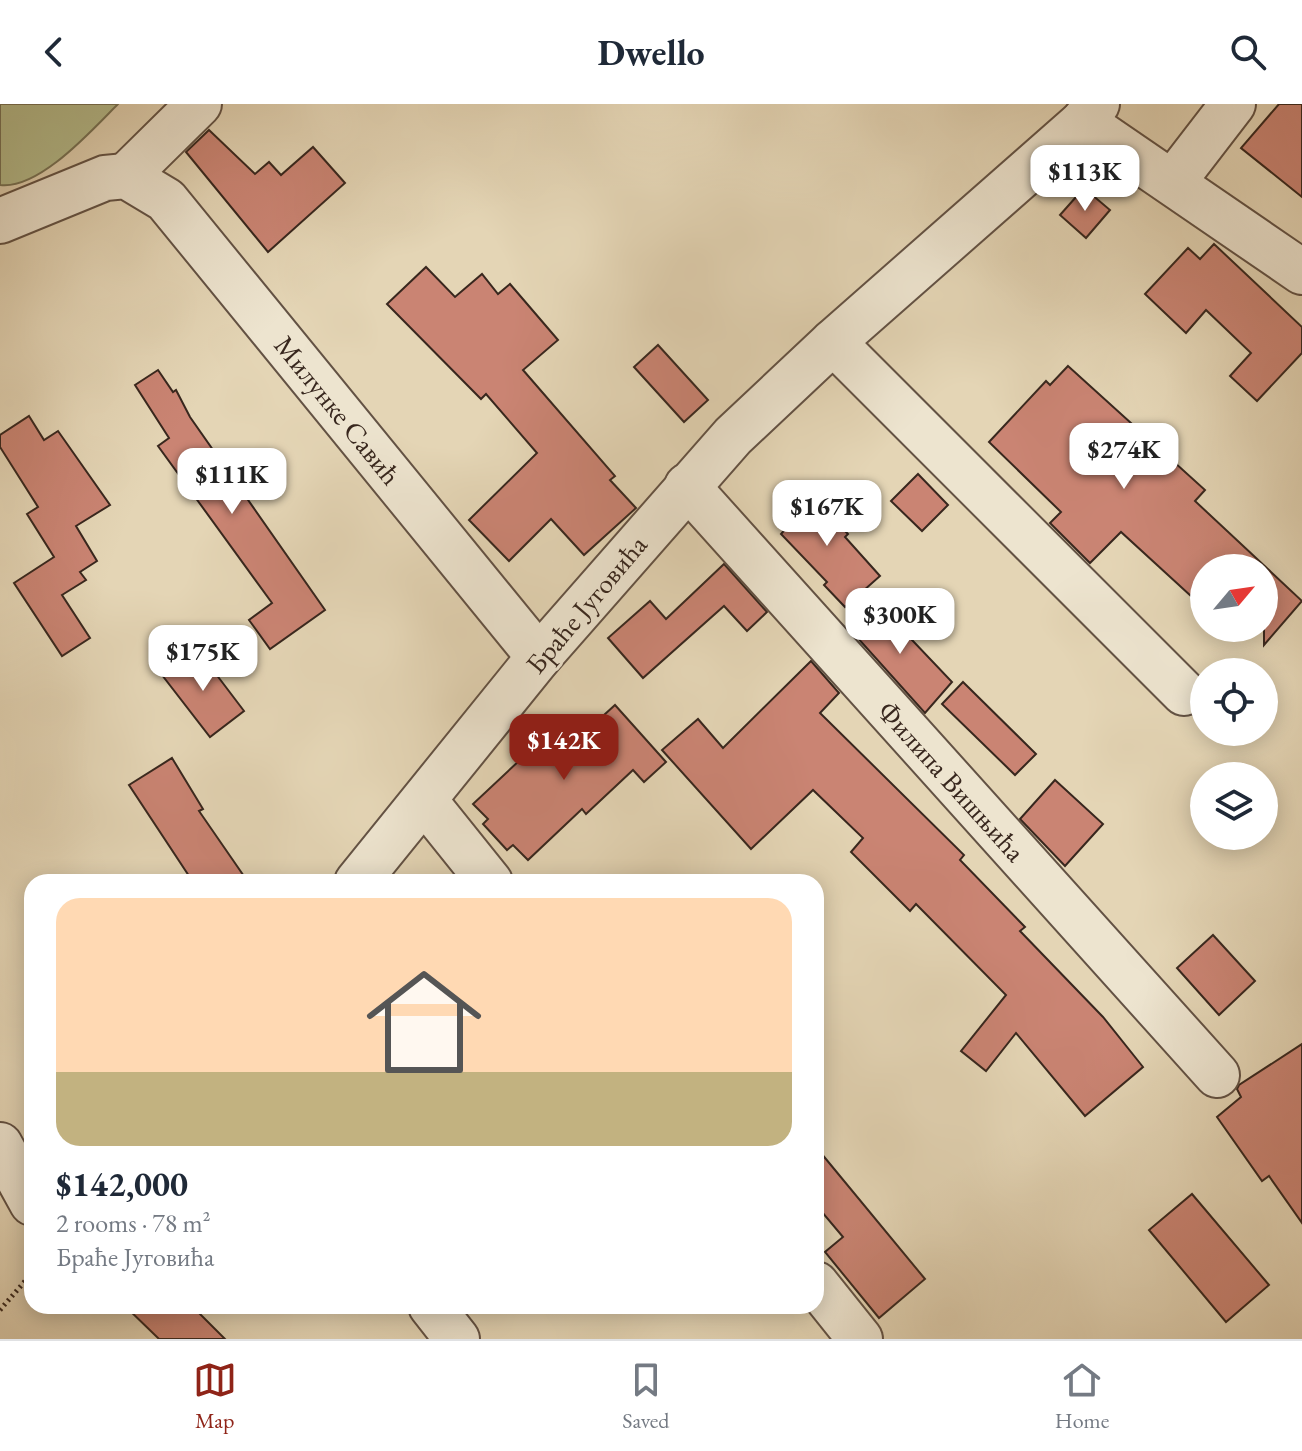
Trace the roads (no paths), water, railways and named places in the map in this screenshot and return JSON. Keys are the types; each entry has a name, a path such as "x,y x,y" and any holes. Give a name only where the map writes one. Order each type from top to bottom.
{"street":[{"path":"0,221 87,185 126,176 199,104"},
{"path":"1173,182 1233,104"},
{"name":"Браће Југовића","path":"364,874 539,657 733,436 833,342 1090,113 1173,182 1302,272"},
{"name":"Милунке Савић","path":"126,176 166,200 539,657"},
{"path":"833,342 1184,693"},
{"name":"Филипа Вишњића","path":"687,486 1217,1075"},
{"path":"425,801 484,874"},
{"path":"0,1145 24,1188"},
{"path":"824,1294 860,1339"},
{"path":"437,1314 457,1339"}]}
